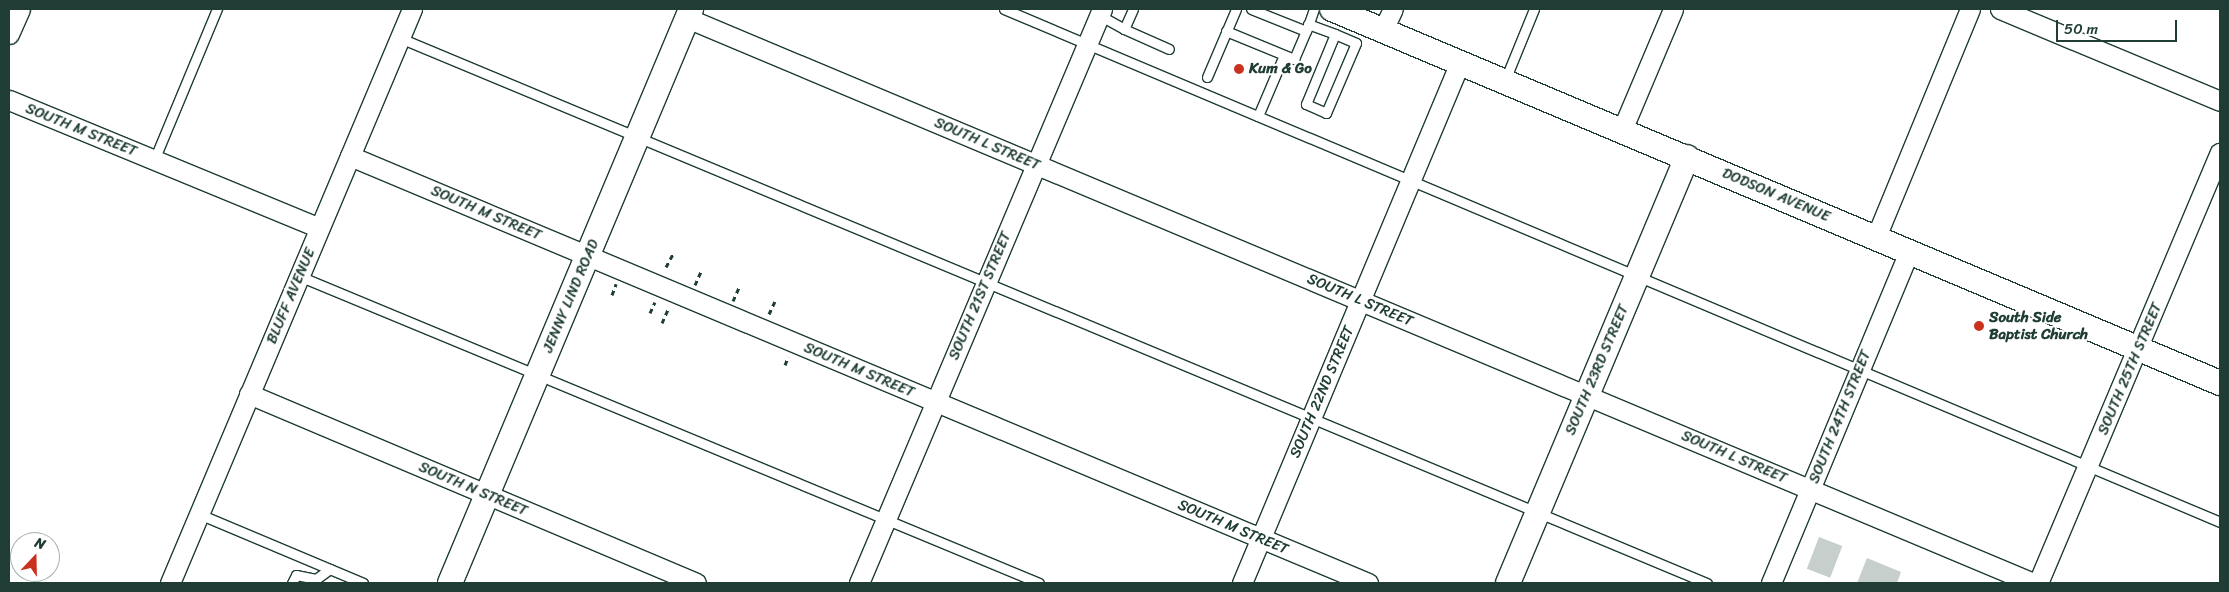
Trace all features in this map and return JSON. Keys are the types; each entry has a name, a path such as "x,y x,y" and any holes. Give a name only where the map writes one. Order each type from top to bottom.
{"street":[{"path":"9,34 20,9"},
{"name":"BLUFF AVENUE","path":"170,583 412,9"},
{"name":"DODSON AVENUE","path":"1332,9 1353,30 1384,30 2220,383"},
{"path":"1384,30 1393,9"},
{"path":"1622,130 1672,9"},
{"path":"1876,237 1970,9"},
{"path":"2000,9 2220,101"},
{"name":"SOUTH 21ST STREET","path":"859,583 1100,12"},
{"name":"JENNY LIND ROAD","path":"450,583 689,13"},
{"name":"SOUTH L STREET","path":"689,13 1035,164 1587,394 2033,583"},
{"name":"SOUTH 22ND STREET","path":"1242,583 1460,62"},
{"name":"SOUTH M STREET","path":"9,100 319,228"},
{"name":"SOUTH 25TH STREET","path":"2038,583 2139,349 2220,153"},
{"name":"SOUTH M STREET","path":"350,156 1368,583"},
{"name":"SOUTH 23RD STREET","path":"1508,583 1687,157"},
{"name":"SOUTH 24TH STREET","path":"1771,583 1909,251"},
{"name":"SOUTH N STREET","path":"250,394 696,583"}],"lane":[{"path":"154,160 217,9"},
{"path":"1004,9 2220,522"},
{"path":"1124,28 1134,9"},
{"path":"1206,77 1236,9"},
{"path":"1251,9 1336,34 1353,30 1356,43 1326,112 1306,104 1336,34"},
{"path":"1226,31 1294,59 1314,9"},
{"path":"1505,81 1534,9"},
{"path":"1100,12 1124,28 1169,49"},
{"path":"400,38 1708,583"},
{"path":"1258,116 1284,55"},
{"path":"299,276 538,372 552,384 886,518 1039,583"},
{"path":"199,514 364,583"},
{"path":"292,583 296,575 316,579 330,569"}],"path":[{"path":"666,268 673,254"}],"building":[{"path":"1819,537 1842,546 1830,578 1807,569"},
{"path":"1867,558 1901,572 1897,583 1857,583"}],"place":[{"name":"Kum & Go","path":"1239,69"},
{"name":"South Side Baptist Church","path":"1979,326"}]}
